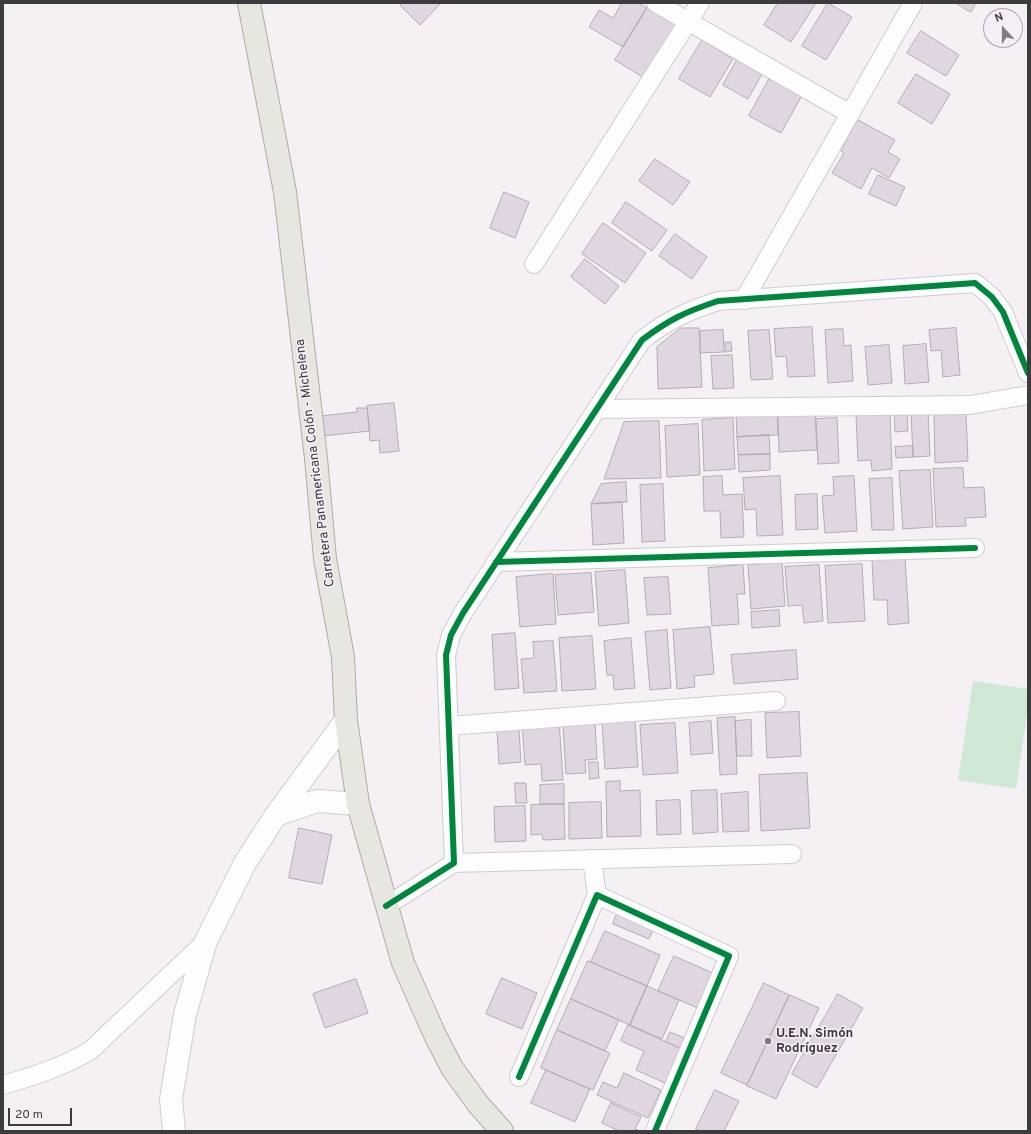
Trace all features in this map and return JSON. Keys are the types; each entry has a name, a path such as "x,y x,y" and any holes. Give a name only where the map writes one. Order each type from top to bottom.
{"main road":[{"name":"Carretera Panamericana Colón - Michelena","path":"249,3 285,192 316,458 325,559 343,657 346,720 358,804 386,906 404,963 435,1036 452,1068 478,1104 502,1131"}],"street":[{"path":"656,3 850,114"},
{"path":"534,264 700,3"},
{"path":"744,300 913,3"},
{"path":"454,863 446,655 451,635 463,613 496,562 642,340 666,321 690,310 718,302 975,284 992,297 1003,312 1028,373"},
{"path":"597,409 970,405 1028,395"},
{"path":"496,562 975,548"},
{"path":"449,726 776,701"},
{"path":"174,1131 171,1099 185,1014 206,941 245,863 276,815 346,720"},
{"path":"276,815 317,801 358,804"},
{"path":"386,906 454,863 792,854"},
{"path":"519,1077 597,895 592,859"},
{"path":"597,895 729,956 655,1131"},
{"path":"3,1085 44,1073 70,1062 91,1050 206,941"}],"green space":[{"path":"973,681 1028,689 1028,708 1016,789 958,780"}],"building":[{"path":"402,3 441,3 420,25 400,5"},
{"path":"622,3 638,3 647,8 623,47 589,27 599,10 613,18"},
{"path":"650,3 685,23 649,81 615,60"},
{"path":"778,3 816,3 791,42 764,25"},
{"path":"828,3 852,17 826,60 802,46"},
{"path":"956,3 976,3 971,12"},
{"path":"921,31 959,55 946,76 907,53"},
{"path":"702,40 733,59 710,97 679,79"},
{"path":"737,60 762,74 748,99 723,85"},
{"path":"773,72 805,90 781,133 749,116"},
{"path":"916,74 950,94 932,124 898,103"},
{"path":"858,120 895,140 888,152 900,159 889,178 872,168 861,189 832,173 844,153 841,151"},
{"path":"655,159 690,182 673,205 639,181"},
{"path":"878,175 905,187 896,206 869,194"},
{"path":"504,192 529,202 515,238 490,228"},
{"path":"626,202 667,230 652,251 612,223"},
{"path":"603,223 646,253 625,283 582,254"},
{"path":"675,234 707,257 692,279 659,256"},
{"path":"585,259 619,286 605,304 571,277"},
{"path":"812,327 815,376 788,377 786,356 776,357 774,329"},
{"path":"681,328 699,328 702,387 658,389 657,347"},
{"path":"956,328 960,375 943,377 941,350 931,351 929,330"},
{"path":"843,329 844,346 851,345 853,381 828,383 825,330"},
{"path":"723,330 724,352 700,353 700,331"},
{"path":"769,330 773,379 751,380 748,331"},
{"path":"725,342 731,342 732,351 726,352"},
{"path":"926,344 929,382 905,384 903,346"},
{"path":"889,345 892,383 868,385 865,347"},
{"path":"732,355 734,388 713,389 711,356"},
{"path":"394,403 399,451 380,453 379,440 370,441 367,406"},
{"path":"357,408 367,408 370,431 322,436 320,416 357,412"},
{"path":"928,411 930,456 913,457 911,412"},
{"path":"777,412 778,435 737,437 736,414"},
{"path":"907,412 908,431 895,432 894,413"},
{"path":"815,413 817,450 779,452 778,414"},
{"path":"890,413 892,469 872,471 871,460 858,461 856,414"},
{"path":"966,414 968,461 935,463 934,415"},
{"path":"733,418 735,469 704,471 702,420"},
{"path":"837,418 839,463 818,464 816,419"},
{"path":"659,421 661,478 604,479 624,422"},
{"path":"698,424 700,475 667,477 665,426"},
{"path":"769,435 770,454 738,455 737,437"},
{"path":"913,446 913,457 896,458 895,447"},
{"path":"770,454 770,470 739,472 738,455"},
{"path":"963,468 964,488 984,487 986,517 965,518 966,526 936,527 933,469"},
{"path":"930,470 933,527 903,529 899,471"},
{"path":"722,476 723,495 742,494 744,537 721,538 720,511 704,511 703,477"},
{"path":"780,476 783,535 757,536 756,509 745,510 743,478"},
{"path":"854,476 857,531 825,533 822,496 834,495 833,477"},
{"path":"892,478 894,530 872,530 869,479"},
{"path":"626,482 627,502 591,504 601,484"},
{"path":"663,484 665,541 642,542 640,485"},
{"path":"817,494 818,529 796,530 795,495"},
{"path":"622,502 624,543 593,545 591,504"},
{"path":"905,558 909,623 888,625 887,600 874,600 872,560"},
{"path":"782,563 785,606 751,609 748,565"},
{"path":"862,564 865,621 828,623 825,566"},
{"path":"743,565 745,594 737,594 739,624 712,626 708,568"},
{"path":"819,565 823,621 804,623 802,605 788,606 785,567"},
{"path":"625,570 629,623 599,626 595,572"},
{"path":"591,573 594,612 558,615 555,575"},
{"path":"553,574 556,624 520,627 516,577"},
{"path":"668,577 671,614 647,615 644,578"},
{"path":"779,610 780,626 752,628 751,612"},
{"path":"710,627 714,674 694,676 695,687 677,689 673,630"},
{"path":"667,630 671,688 650,690 645,632"},
{"path":"515,633 519,688 495,690 492,635"},
{"path":"592,636 596,689 562,691 559,638"},
{"path":"631,638 635,688 614,690 613,675 607,675 604,641"},
{"path":"553,641 557,691 524,693 521,659 534,658 533,642"},
{"path":"796,650 798,679 734,684 731,655"},
{"path":"799,712 801,756 767,758 765,713"},
{"path":"735,717 737,774 720,775 717,718"},
{"path":"559,720 563,780 542,781 541,764 525,765 522,723"},
{"path":"635,720 638,767 605,769 602,722"},
{"path":"751,720 752,756 737,756 735,721"},
{"path":"711,721 713,753 691,755 689,723"},
{"path":"595,722 597,759 585,760 586,773 566,774 563,725"},
{"path":"675,723 678,773 643,775 640,725"},
{"path":"519,729 521,762 499,764 497,730"},
{"path":"589,762 598,762 599,778 590,779"},
{"path":"807,773 810,828 761,831 759,775"},
{"path":"620,781 620,791 640,790 641,836 607,837 606,782"},
{"path":"515,783 526,783 527,803 516,803"},
{"path":"564,784 564,804 540,804 540,785"},
{"path":"717,790 718,832 693,834 691,791"},
{"path":"748,792 749,831 723,832 721,794"},
{"path":"680,800 681,834 657,835 656,801"},
{"path":"601,802 602,838 569,839 569,803"},
{"path":"564,804 565,839 543,840 542,834 531,835 531,805"},
{"path":"525,806 526,841 495,842 494,807"},
{"path":"299,828 332,835 322,884 289,878"},
{"path":"619,909 655,925 649,939 613,924"},
{"path":"605,931 660,955 647,986 591,962"},
{"path":"674,956 715,974 700,1009 658,991"},
{"path":"588,961 647,986 630,1025 571,999"},
{"path":"502,978 537,993 522,1029 486,1014"},
{"path":"356,979 368,1013 325,1028 313,994"},
{"path":"764,983 789,995 747,1085 721,1073"},
{"path":"647,986 679,1000 662,1039 630,1025"},
{"path":"838,994 863,1008 817,1088 792,1074"},
{"path":"790,995 819,1008 776,1099 747,1086"},
{"path":"571,999 619,1020 605,1051 557,1030"},
{"path":"628,1025 682,1049 667,1084 636,1070 644,1051 621,1041"},
{"path":"557,1030 610,1053 593,1090 541,1068"},
{"path":"670,1032 687,1039 682,1049 666,1042"},
{"path":"546,1070 590,1089 575,1122 531,1103"},
{"path":"624,1073 661,1090 648,1118 597,1095 603,1082 617,1088"},
{"path":"715,1090 739,1101 724,1131 700,1131 696,1129"},
{"path":"611,1103 641,1117 635,1129 641,1131 619,1131 602,1123"}],"cycle path":[{"path":"386,906 454,863 446,655 451,635 463,613 642,340 678,317 718,301 975,283 992,297 1003,312 1028,373"},
{"path":"496,562 975,548"},
{"path":"519,1077 597,895 729,956 655,1131"}],"place":[{"name":"U.E.N. Simón Rodríguez","path":"768,1041"}]}
